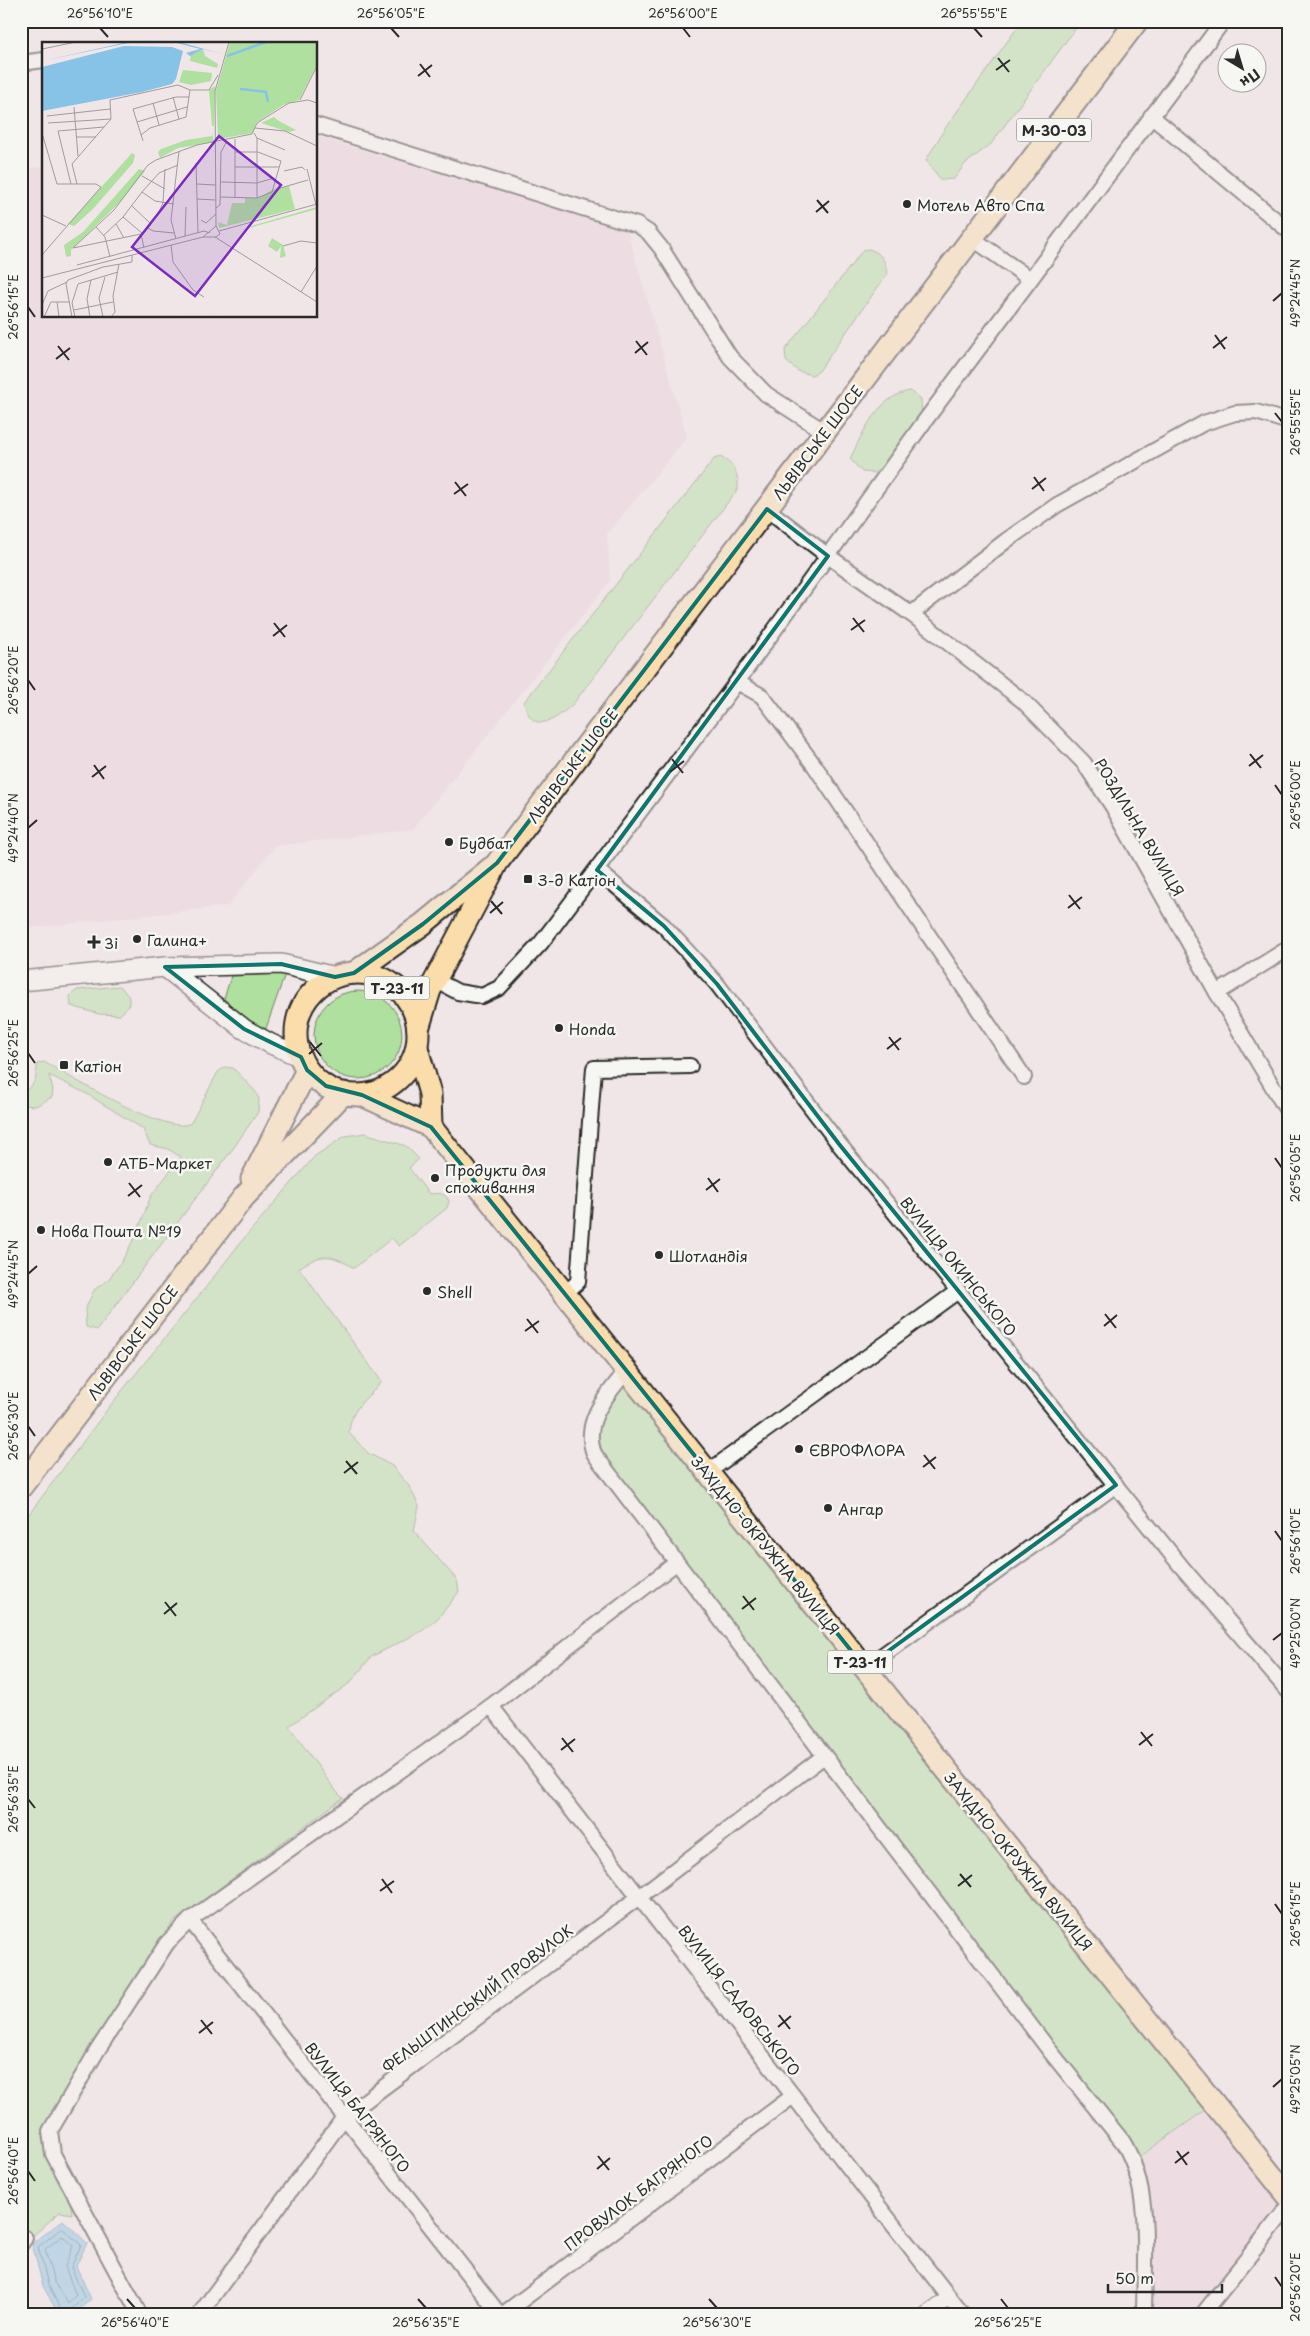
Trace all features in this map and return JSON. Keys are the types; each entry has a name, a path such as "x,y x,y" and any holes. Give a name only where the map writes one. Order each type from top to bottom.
{"main road":[{"name":"ЛЬВІВСЬКЕ ШОСЕ","path":"417,1038 430,990 497,863 1137,21"},
{"name":"ЛЬВІВСЬКЕ ШОСЕ","path":"344,975 422,924 497,863"},
{"name":"Т-23-11","path":"21,981 165,967 281,964 344,975 372,975 381,978 390,982 404,994 414,1010 417,1038 430,1094 431,1127"},
{"name":"Т-23-11","path":"165,967 244,1029 304,1063 326,1086 353,1094"},
{"path":"304,1063 296,1038 298,1019 306,1001 318,987 344,975"},
{"path":"353,1094 380,1090 397,1080 410,1066 417,1038"},
{"name":"ЛЬВІВСЬКЕ ШОСЕ","path":"242,1198 304,1063"},
{"name":"ЛЬВІВСЬКЕ ШОСЕ","path":"21,1487 242,1198 353,1094"},
{"name":"ЗАХІДНО-ОКРУЖНА ВУЛИЦЯ","path":"353,1094 431,1127 1289,2197"}],"street":[{"path":"435,980 458,992 482,996 498,988 541,944 737,682 1030,279 1223,21"},
{"path":"21,63 42,60"},
{"path":"1151,116 1289,231"},
{"path":"318,127 637,225 648,232 662,248 730,357 766,394 825,432"},
{"path":"972,238 1030,279"},
{"path":"911,614 1006,540 1058,505 1204,423 1235,413 1256,412 1289,422"},
{"name":"РОЗДІЛЬНА ВУЛИЦЯ","path":"767,509 828,556 911,614 1023,701 1084,762 1113,807 1217,993 1289,1114"},
{"path":"737,682 762,696 814,765 1024,1078"},
{"name":"ВУЛИЦЯ ОКИНСЬКОГО","path":"597,870 664,926 717,984 839,1144 1116,1485 1289,1692"},
{"path":"1217,993 1289,948"},
{"path":"564,1294 578,1282 594,1068 690,1066"},
{"path":"708,1472 958,1291"},
{"path":"626,1371 598,1409 591,1434 594,1451 676,1563 1123,2142 1133,2159 1142,2194 1144,2315"},
{"path":"865,1668 1116,1485"},
{"path":"140,2315 53,2154 50,2131 92,2059 167,1943 190,1920 491,1706 676,1563"},
{"name":"ВУЛИЦЯ САДОВСЬКОГО","path":"491,1706 963,2315"},
{"name":"ФЕЛЬШТИНСЬКИЙ ПРОВУЛОК","path":"199,2315 345,2116 639,1897 824,1756"},
{"name":"ВУЛИЦЯ БАГРЯНОГО","path":"190,1920 501,2315"},
{"name":"ПРОВУЛОК БАГРЯНОГО","path":"501,2315 793,2096"},
{"path":"1202,2315 1289,2206"},
{"path":"926,2315 949,2298"}],"highlighted area":[{"path":"767,509 828,556 597,870 664,926 717,984 839,1144 1116,1485 865,1668 431,1127 362,1095 326,1086 307,1070 301,1057 244,1029 165,967 281,964 335,977 354,973 423,924 497,863"}],"shaded area":[{"path":"318,137 627,230 687,437 607,534 610,581 413,829 275,846 228,906 21,929 21,169 42,167 42,318 318,318"},
{"path":"1208,2108 1284,2203 1195,2315 1150,2315 1148,2193 1139,2157"}],"green space":[{"path":"1022,21 1081,21 991,144 965,164 954,179 941,180 926,160 944,130"},
{"path":"869,249 882,258 887,274 819,371 812,375 798,371 786,361 785,350 863,250"},
{"path":"910,391 921,400 922,416 897,452 875,473 862,472 850,459 866,427 880,408 889,400 899,394"},
{"path":"720,457 729,462 735,470 738,479 738,489 573,704 552,720 538,722 532,719 524,702 714,459"},
{"path":"285,974 264,1034 224,999 231,976"},
{"path":"120,986 129,997 129,1005 120,1015 99,1014 71,1006 70,996 77,990"},
{"path":"358,991 375,995 389,1004 398,1018 402,1035 398,1052 389,1066 375,1075 358,1079 341,1075 327,1066 318,1052 314,1035 318,1018 327,1004 341,995"},
{"path":"44,1062 141,1114 179,1125 191,1123 218,1072 225,1067 233,1068 255,1091 259,1099 258,1112 232,1150 97,1330 86,1327 85,1310 94,1290 108,1280 122,1261 137,1233 151,1196 181,1157 168,1149 150,1145 143,1129 87,1094 49,1075 53,1090 52,1097 36,1106 21,1105 21,1092 32,1085 36,1078 37,1064"},
{"path":"365,1133 406,1146 419,1159 409,1168 429,1194 438,1193 445,1196 449,1201 447,1208 399,1246 392,1238 354,1268 333,1258 321,1257 299,1268 382,1382 365,1399 352,1417 349,1433 368,1453 392,1466 409,1486 419,1506 414,1531 457,1580 459,1592 438,1618 422,1631 371,1657 350,1683 289,1726 335,1790 343,1798 173,1922 88,2049 83,2064 50,2121 72,2214 60,2212 21,2245 21,1525 109,1407 240,1243 315,1156 345,1136"},
{"path":"626,1382 1208,2108 1139,2157 609,1464 599,1440 601,1420 605,1411"}],"water":[{"path":"63,2220 87,2243 76,2266 91,2299 73,2315 59,2315 43,2286 32,2244"}],"place":[{"name":"Мотель Авто Спа","path":"907,204"},
{"name":"Будбат","path":"449,842"},
{"name":"З-д Катіон","path":"528,879"},
{"name":"Галина+","path":"137,939"},
{"name":"3і","path":"94,942"},
{"name":"Honda","path":"559,1028"},
{"name":"Катіон","path":"64,1065"},
{"name":"АТБ-Маркет","path":"108,1162"},
{"name":"Продукти для споживання","path":"435,1178"},
{"name":"Нова Пошта №19","path":"41,1230"},
{"name":"Шотландія","path":"659,1255"},
{"name":"Shell","path":"427,1291"},
{"name":"ЄВРОФЛОРА","path":"799,1449"},
{"name":"Ангар","path":"828,1508"}]}
